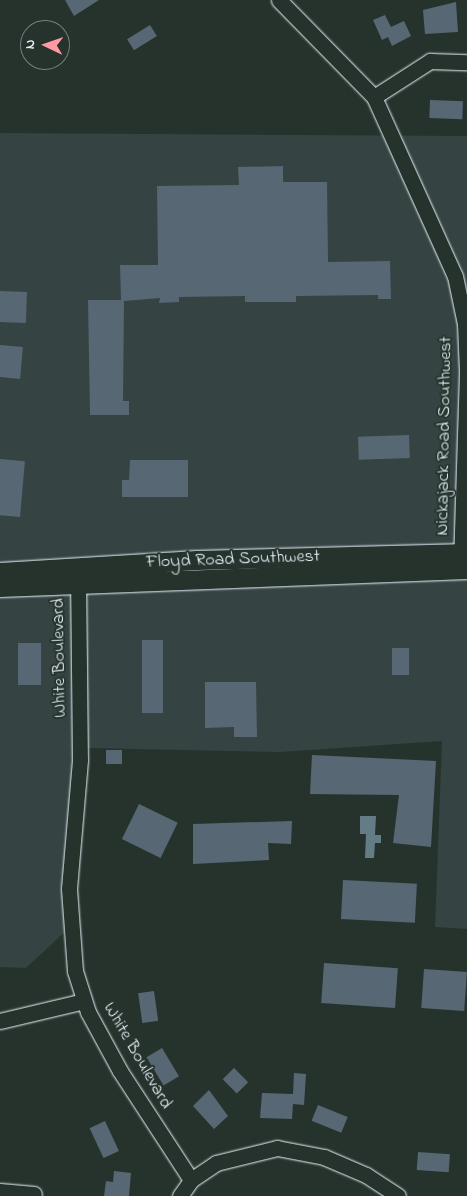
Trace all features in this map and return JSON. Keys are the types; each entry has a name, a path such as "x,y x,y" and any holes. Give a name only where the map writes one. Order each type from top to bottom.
{"main road":[{"name":"Floyd Road Southwest","path":"0,572 78,575 464,561"},
{"name":"Floyd Road Southwest","path":"0,588 78,575"}],"street":[{"name":"Nickajack Road Southwest","path":"279,0 374,98 455,276 465,324 464,561"},
{"path":"374,98 430,61 467,62"},
{"name":"White Boulevard","path":"78,575 80,760 69,888 70,941 84,1001 120,1071 191,1180"},
{"path":"0,1021 84,1001"},
{"path":"180,1196 191,1180 240,1154 300,1149 366,1175 398,1196"},
{"path":"0,1191 34,1194"}],"shaded area":[{"path":"0,133 467,136 467,929 435,927 442,741 280,752 86,748 70,927 26,968 0,967"}],"water":[{"path":"360,816 376,816 375,835 381,835 381,843 375,843 374,858 365,858 366,834 360,834"}],"building":[{"path":"65,0 99,0 74,16"},
{"path":"456,2 458,32 425,34 423,10"},
{"path":"385,15 391,27 404,21 411,36 392,46 388,37 382,40 373,20"},
{"path":"150,25 157,36 134,50 127,39"},
{"path":"430,100 463,101 462,119 429,118"},
{"path":"283,166 283,182 327,182 328,262 390,261 391,299 378,299 378,295 296,296 296,302 245,302 245,296 179,297 179,302 159,303 160,298 124,301 123,401 129,401 129,415 90,415 88,300 121,300 120,265 158,265 157,186 239,185 238,167"},
{"path":"0,291 27,292 26,323 0,322"},
{"path":"0,345 23,347 20,379 0,377"},
{"path":"409,435 410,458 359,460 358,437"},
{"path":"0,459 25,461 20,517 0,515"},
{"path":"130,460 188,460 188,497 122,497 122,480 129,480"},
{"path":"142,640 163,640 163,713 142,713"},
{"path":"18,643 41,643 41,685 18,685"},
{"path":"392,648 409,648 409,675 392,675"},
{"path":"205,682 256,682 257,737 234,737 234,727 205,728"},
{"path":"106,750 122,750 122,764 106,764"},
{"path":"312,755 436,761 431,847 393,843 399,795 310,794"},
{"path":"139,804 178,823 161,858 122,839"},
{"path":"292,821 291,844 268,843 269,860 193,864 193,824"},
{"path":"343,880 417,884 415,923 341,919"},
{"path":"324,963 398,968 395,1008 321,1003"},
{"path":"424,969 467,972 464,1011 421,1008"},
{"path":"154,991 158,1021 142,1023 138,993"},
{"path":"162,1048 179,1076 164,1086 147,1057"},
{"path":"234,1068 248,1082 237,1093 223,1079"},
{"path":"294,1073 306,1074 304,1105 293,1104 292,1119 260,1118 262,1093 293,1094"},
{"path":"209,1090 228,1116 214,1129 193,1106"},
{"path":"318,1105 348,1117 341,1133 312,1121"},
{"path":"105,1121 119,1151 104,1158 90,1128"},
{"path":"418,1152 450,1154 449,1172 417,1170"},
{"path":"114,1171 131,1173 129,1196 104,1196 106,1181 113,1182"}]}
